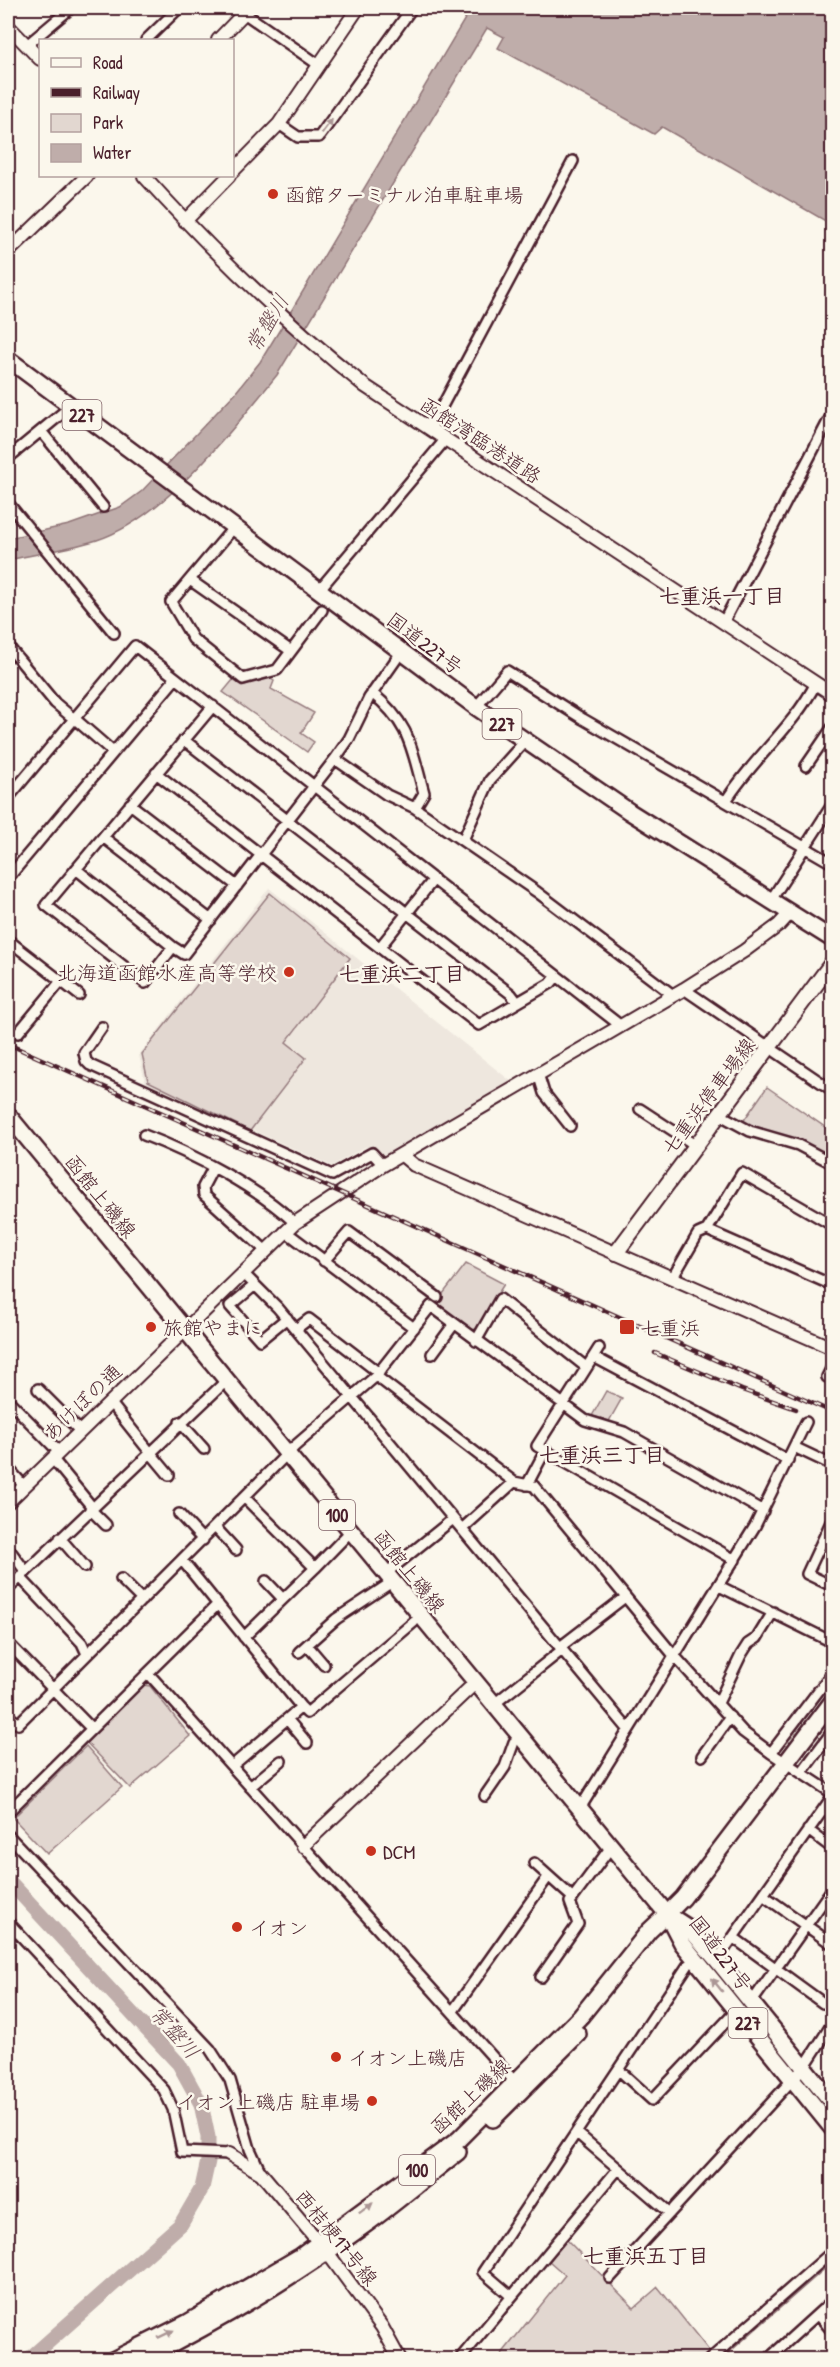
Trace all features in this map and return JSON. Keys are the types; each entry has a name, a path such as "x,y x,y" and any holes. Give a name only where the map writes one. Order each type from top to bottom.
{"main road":[{"name":"国道227号","path":"8,359 477,707 630,812 832,939"},
{"name":"七重浜停車場線","path":"616,1253 695,1145 772,1049 832,963"},
{"name":"函館上磯線","path":"8,1115 474,1683 668,1914"},
{"name":"国道227号","path":"668,1914 683,1898 832,1702"},
{"name":"国道227号","path":"668,1914 690,1929 805,2066 832,2102"},
{"name":"国道227号","path":"668,1914 682,1943 832,2128"},
{"name":"函館上磯線","path":"142,2360 237,2310 322,2247 459,2139 581,2016 649,1931 668,1914"},
{"name":"函館上磯線","path":"113,2360 213,2309 366,2224 459,2151 527,2088 592,2020 656,1937 668,1914"}],"street":[{"path":"27,45 71,8"},
{"path":"147,39 179,8"},
{"path":"234,170 279,124 358,8"},
{"path":"279,124 298,138 319,137 412,8"},
{"path":"219,39 246,10 319,65"},
{"path":"8,26 39,57"},
{"path":"430,429 573,161"},
{"path":"8,252 86,177"},
{"name":"函館湾臨港道路","path":"145,177 185,221 280,314 364,386 832,694"},
{"path":"185,221 228,177"},
{"path":"8,458 70,406"},
{"path":"724,621 832,414"},
{"path":"41,431 104,507"},
{"path":"319,590 445,440"},
{"path":"8,503 114,633"},
{"path":"234,528 171,602 193,639 243,679 277,670 322,610"},
{"path":"190,580 291,651"},
{"path":"8,645 55,703 113,752"},
{"path":"8,798 135,646 621,1026"},
{"path":"76,869 184,954 335,759 372,693 402,651"},
{"path":"477,707 507,671 583,719 832,863"},
{"path":"8,878 176,678"},
{"path":"726,801 737,784 804,706 816,683"},
{"path":"372,693 386,704 406,730 424,793 415,808"},
{"path":"173,946 145,983 46,904 213,706"},
{"path":"806,766 832,728"},
{"path":"184,740 511,993 517,1002"},
{"path":"464,840 490,780 526,740"},
{"path":"335,759 387,795 415,808 464,840 673,995"},
{"path":"156,772 479,1025 551,983 557,976"},
{"path":"130,804 237,886"},
{"path":"771,900 832,805"},
{"path":"103,837 211,920"},
{"path":"380,947 434,879"},
{"name":"あけぼの通","path":"8,1502 290,1227 383,1165 684,989 744,951 779,925 791,912"},
{"path":"8,940 79,995"},
{"path":"18,1033 61,981"},
{"path":"684,989 832,1090"},
{"path":"102,1027 84,1053 90,1065 332,1175 372,1153 383,1165"},
{"path":"540,1080 544,1094 570,1126"},
{"path":"640,1109 695,1145"},
{"path":"726,1118 750,1131 798,1145 832,1162"},
{"path":"144,1135 213,1168 270,1201 290,1227 324,1261 414,1328"},
{"path":"402,1155 414,1165 832,1348"},
{"path":"213,1168 203,1187 204,1195 265,1250"},
{"path":"673,1277 698,1233 707,1230 742,1173 832,1225"},
{"path":"707,1230 832,1285"},
{"path":"324,1261 349,1232 437,1297"},
{"path":"243,1273 287,1318 628,1730"},
{"path":"255,1285 230,1306 260,1340 287,1318"},
{"path":"476,1341 500,1299 586,1366"},
{"path":"9,1718 18,1724 288,1455 377,1375 431,1306 585,1420 624,1432 763,1510"},
{"path":"296,1329 309,1319 513,1482 534,1486 625,1597 743,1732 832,1795 717,1960"},
{"path":"432,1354 454,1324"},
{"path":"735,1560 537,1446 596,1352 788,1460"},
{"path":"827,1377 832,1367"},
{"path":"8,1588 149,1451 226,1381"},
{"path":"38,1389 80,1431"},
{"path":"8,1400 56,1455 91,1508 106,1525"},
{"path":"110,1402 169,1475"},
{"path":"180,1422 204,1449"},
{"path":"579,1810 735,1560 763,1510 806,1422"},
{"path":"794,1447 832,1465"},
{"path":"527,1485 546,1451"},
{"path":"8,1467 24,1486"},
{"path":"462,1529 513,1482"},
{"path":"245,1498 315,1568"},
{"path":"178,1514 202,1540"},
{"path":"299,1652 388,1578 453,1519"},
{"path":"832,1524 807,1574 832,1586"},
{"path":"215,1527 236,1550"},
{"path":"244,1637 351,1531"},
{"path":"60,1538 85,1567"},
{"path":"8,1548 23,1574 82,1643 87,1654"},
{"path":"182,1560 307,1713 414,1622"},
{"path":"122,1579 142,1600"},
{"path":"266,1581 283,1599"},
{"path":"719,1586 832,1642"},
{"path":"493,1705 625,1597"},
{"path":"8,1812 218,1604"},
{"path":"718,1703 741,1654 748,1644 757,1638 773,1612"},
{"path":"8,1644 91,1728"},
{"path":"307,1645 324,1665"},
{"path":"148,1673 516,2083"},
{"path":"771,1752 832,1673"},
{"path":"303,1846 474,1683"},
{"path":"232,1766 301,1707"},
{"path":"702,1756 730,1717"},
{"path":"287,1719 308,1743"},
{"path":"802,1772 832,1732"},
{"path":"485,1796 505,1767 514,1742"},
{"path":"250,1787 281,1761"},
{"path":"808,1830 832,1848"},
{"path":"8,1835 210,2049 230,2080 250,2149 261,2174"},
{"path":"541,1977 578,1924 570,1902 611,1847"},
{"path":"534,1863 573,1898"},
{"path":"453,2011 548,1877"},
{"path":"752,2002 832,1889"},
{"path":"763,1895 832,1944"},
{"path":"8,1922 164,2090 172,2109 182,2152 229,2154"},
{"path":"734,1938 823,2003"},
{"path":"511,2296 483,2272 687,1965"},
{"path":"619,2070 652,2100 737,2010"},
{"path":"610,2278 805,2066 832,2024"},
{"path":"577,2133 670,2212"},
{"name":"西桔梗17号線","path":"229,2154 261,2174 322,2247 382,2326 400,2360"},
{"path":"459,2360 618,2169"},
{"path":"709,2360 832,2252"},
{"path":"767,2360 832,2301"},
{"path":"818,2314 832,2331"}],"shaded area":[{"name":"北海道函館水産高等学校","path":"269,888 512,1082 387,1158 376,1147 365,1147 332,1166 145,1082 139,1055"}],"green space":[{"path":"268,677 274,681 271,689 314,713 301,733 314,742 307,752 223,692 233,680 242,686"},
{"path":"270,893 350,958 286,1042 306,1058 250,1131 148,1081 142,1054"},
{"path":"767,1087 832,1132 832,1159 742,1123"},
{"path":"466,1264 504,1284 476,1329 470,1330 439,1306 439,1299"},
{"path":"606,1391 622,1398 609,1421 592,1416"},
{"path":"143,1685 150,1686 190,1736 130,1788 86,1742"},
{"path":"86,1746 122,1787 47,1854 13,1818"},
{"path":"567,2240 634,2308 658,2287 710,2352 701,2360 497,2360 565,2275 549,2261"}],"water":[{"path":"461,8 832,8 832,218 829,223 662,127 654,134 498,48 504,37 487,28 277,375 219,445 196,470 148,513 122,529 86,543 8,560 8,538 69,525 120,507 142,491 236,392 260,362 466,17 459,12"}],"waterway":[{"name":"常盤川","path":"8,1880 179,2064 201,2104 208,2137 208,2161 202,2188 181,2224 28,2360"},
{"path":"720,2360 832,2262"}],"railway":[{"path":"8,1044 832,1412"},
{"path":"655,1353 742,1390 796,1409"}],"place":[{"name":"函館ターミナル泊車駐車場","path":"273,194"},
{"name":"北海道函館水産高等学校","path":"289,972"},
{"name":"旅館やまに","path":"151,1327"},
{"name":"七重浜","path":"627,1327"},
{"name":"DCM","path":"371,1851"},
{"name":"イオン","path":"237,1927"},
{"name":"イオン上磯店","path":"336,2057"},
{"name":"イオン上磯店 駐車場","path":"372,2101"}],"district":[{"name":"七重浜一丁目","path":"722,595"},
{"name":"七重浜二丁目","path":"402,973"},
{"name":"七重浜三丁目","path":"602,1454"},
{"name":"七重浜五丁目","path":"646,2255"}]}
